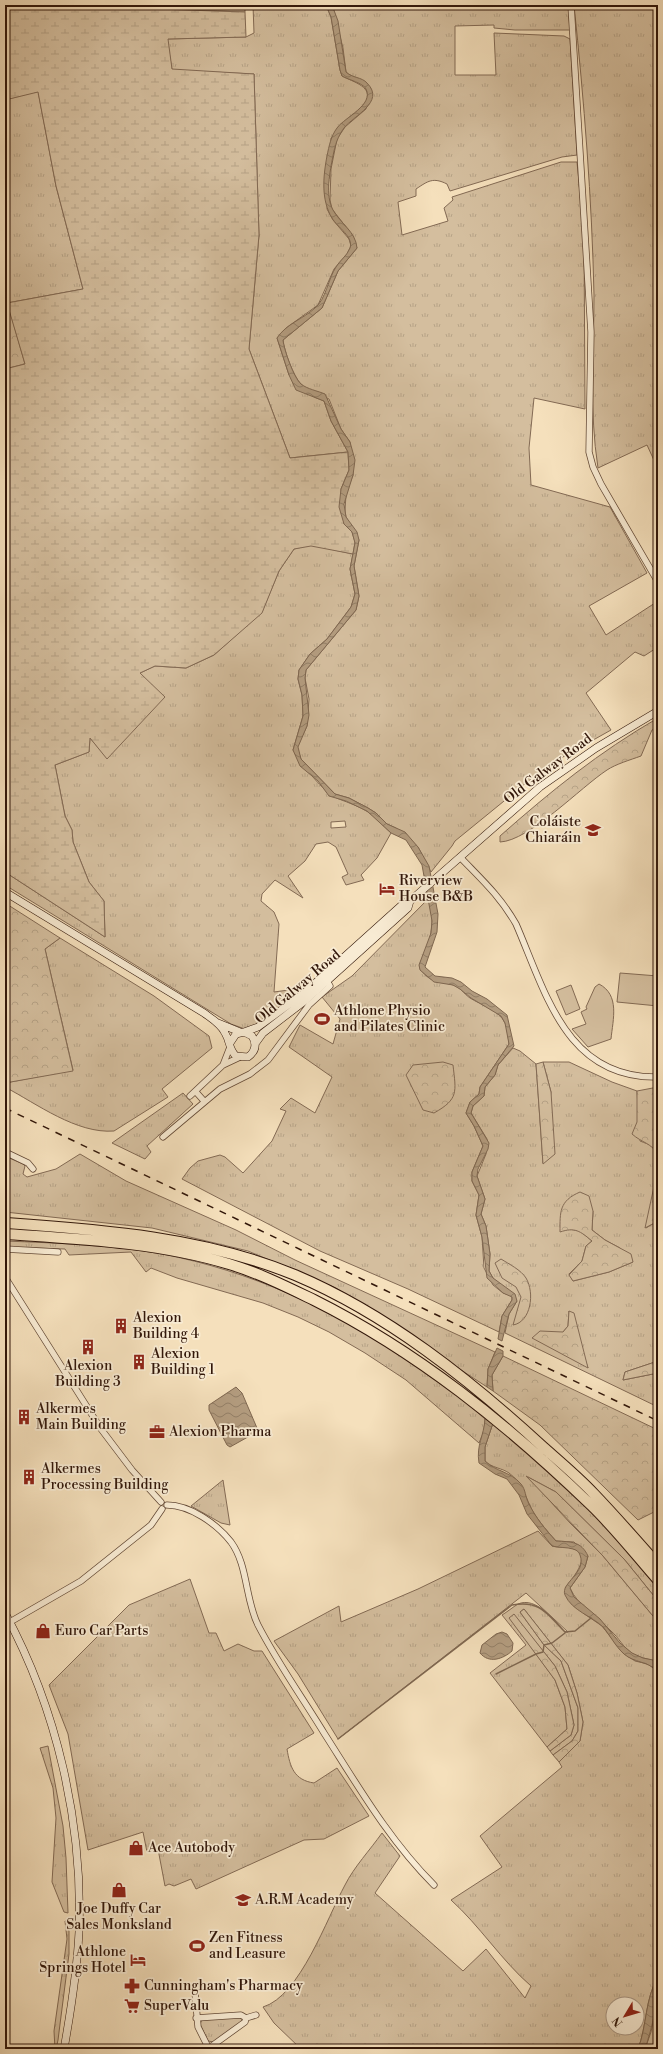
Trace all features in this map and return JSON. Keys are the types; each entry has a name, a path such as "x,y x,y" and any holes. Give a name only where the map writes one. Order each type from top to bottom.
{"highway":[{"path":"5,1223 146,1236 192,1244 232,1255 293,1275 345,1298 383,1321 420,1347 473,1386 514,1420 592,1493 658,1565"},
{"path":"5,1234 130,1244 198,1255 231,1264 263,1277 333,1310 365,1328 438,1374 505,1427 592,1506 658,1580"}],"main road":[{"name":"Old Galway Road","path":"242,1032 258,1027 303,994 404,903 410,901 437,878 520,803 558,774 623,731 658,711"},
{"path":"5,892 160,985 218,1023 252,1036 255,1044 252,1054 240,1058 234,1054 225,1031 218,1023"},
{"name":"Old Galway Road","path":"255,1044 263,1034 306,1000 408,908 410,901"},
{"path":"230,1045 232,1038 242,1032"},
{"path":"5,1613 36,1680 49,1717 63,1770 74,1836 78,1880 79,1932 73,2000 64,2049"}],"street":[{"path":"571,5 592,332 589,452 593,467 601,484 658,582"},
{"path":"460,857 499,897 508,910 516,924 556,1017 571,1039 581,1050 605,1066 633,1076 658,1077"},
{"path":"163,1137 220,1089 250,1074 268,1060 309,1005 330,986 327,981"},
{"path":"223,1065 230,1045"},
{"path":"190,1096 223,1065 240,1058"},
{"path":"196,1092 204,1101"},
{"path":"5,1152 28,1163 33,1169"},
{"path":"5,1249 58,1252"},
{"path":"5,1277 101,1429 132,1470 161,1502 164,1502 165,1507"},
{"path":"10,1622 81,1581 152,1525 165,1507 178,1506 193,1512 218,1528 233,1545 241,1565 253,1614 266,1641 376,1814 420,1872 434,1885"},
{"path":"195,1992 196,2018 200,2033 209,2049 245,2022 246,2018 256,2014"},
{"path":"196,2018 241,2014 246,2018"}],"green space":[{"path":"5,5 9,5 5,36"},
{"path":"9,5 126,5 126,8 245,12 246,37 168,39 172,69 254,74 259,235 249,349 290,458 348,452 349,470 341,489 344,524 352,532 355,542 353,554 311,546 294,549 279,571 262,613 214,655 186,668 155,666 140,673 165,697 107,759 90,738 89,752 55,765 65,816 72,830 73,842 89,882 104,901 105,937 5,872 5,369 25,364 7,303 83,289 56,186 38,92 5,100 5,36"},
{"path":"126,5 245,5 245,12 125,8"},
{"path":"253,5 326,5 331,17 342,76 357,83 365,89 367,93 365,103 331,138 327,209 333,220 349,239 351,246 347,254 334,269 318,305 286,328 277,338 289,375 314,397 324,401 331,421 348,452 290,458 249,349 259,235 254,74 172,70 167,39 246,37 254,33"},
{"path":"332,5 568,5 570,30 515,30 494,28 494,25 455,26 455,75 496,75 494,33 564,36 570,39 577,155 562,157 450,191 447,184 442,182 434,180 427,182 416,189 416,196 398,202 402,235 448,221 444,208 453,200 452,197 561,162 577,162 584,236 585,409 534,398 529,448 531,485 610,507 647,573 589,606 606,635 658,601 658,647 644,656 635,652 586,693 611,730 547,766 455,841 431,872 418,847 396,828 387,824 376,813 349,798 335,794 301,759 297,747 307,726 309,699 305,678 306,670 356,610 359,596 354,566 359,540 346,517 345,511 346,494 353,475 350,442 341,429 329,399 307,388 298,380 289,363 283,340 322,308 338,271 357,248 353,236 332,209 330,200 331,169 337,139 345,127 366,109 371,89 369,85 346,72 343,48"},
{"path":"574,5 658,5 658,469 647,445 598,468 595,447 593,404 594,295 591,223 584,113"},
{"path":"38,91 56,186 83,289 7,303 5,294 5,100"},
{"path":"5,294 25,364 5,369"},
{"path":"311,545 353,554 350,569 355,594 351,607 327,639 310,654 299,670 298,679 302,695 303,716 293,750 313,778 333,796 358,806 368,812 391,833 377,858 361,875 364,880 346,885 342,877 348,874 336,847 328,842 316,844 305,861 288,876 303,898 275,880 262,894 261,901 274,912 279,924 274,992 296,989 300,993 263,1022 245,1029 231,1024 5,885 5,872 105,937 104,901 89,882 73,842 72,830 65,816 55,765 89,752 90,738 107,758 140,673 155,666 186,668 214,655 262,612 279,571 294,549","holes":["345,821 346,827 331,828 331,822"]},
{"path":"658,718 658,727 652,730 641,756 607,770 540,823 525,833 512,839 500,842 500,836 576,773 616,744"},
{"path":"428,899 432,926 425,953 420,964 421,970 428,977 436,981 455,986 470,998 494,1011 502,1018 507,1030 509,1044 480,1087 479,1094 470,1102 466,1113 483,1146 472,1172 472,1181 479,1195 476,1215 482,1237 484,1268 493,1285 503,1293 512,1296 512,1300 502,1316 499,1332 408,1289 320,1251 182,1179 190,1168 198,1161 220,1155 225,1157 243,1173 272,1141 286,1111 280,1109 291,1098 315,1113 332,1077 289,1047 300,1025 333,1044 340,1019 322,997 352,976"},
{"path":"5,903 60,938 45,949 73,1071 5,1083"},
{"path":"60,938 154,996 209,1036 212,1048 162,1089 168,1097 114,1131 100,1131 72,1123 5,1087 5,1083 73,1070 45,949"},
{"path":"620,973 658,976 658,1006 617,1002"},
{"path":"599,984 606,989 613,1001 614,1016 611,1039 588,1047 572,1029 586,1024 581,1012 587,1009 586,1007 595,987"},
{"path":"571,985 580,1009 566,1015 556,991"},
{"path":"513,1048 520,1051 536,1064 543,1163 551,1092 543,1062 569,1062 612,1082 637,1091 640,1141 654,1148 657,1164 646,1228 658,1221 658,1361 625,1372 623,1380 658,1373 658,1407 505,1333 509,1314 517,1301 493,1278 489,1271 490,1254 486,1226 481,1214 485,1199 477,1176 486,1154 487,1139 471,1113 473,1106 484,1096 485,1087 495,1075 498,1065","holes":["593,1211 592,1230 605,1240 620,1248 633,1262 609,1272 573,1281 569,1274 582,1261 586,1246 592,1241 580,1231 569,1229","569,1311 588,1368 563,1332 568,1326"]},
{"path":"443,1062 453,1065 455,1088 452,1099 434,1113 423,1110 406,1075 413,1065"},
{"path":"543,1062 551,1092 555,1154 543,1164 536,1064"},
{"path":"658,1087 658,1155 650,1145 632,1134 637,1122 637,1091"},
{"path":"183,1093 193,1104 147,1146 151,1152 145,1159 112,1143"},
{"path":"80,1154 126,1181 236,1230 295,1260 495,1352 488,1369 487,1387 336,1288 248,1251 152,1228 5,1212 5,1156 23,1164 25,1166 23,1174 27,1177 56,1169"},
{"path":"658,1168 658,1221 645,1228"},
{"path":"580,1192 589,1196 593,1211 592,1230 605,1240 631,1254 633,1262 609,1272 573,1281 569,1275 582,1261 586,1246 592,1241 574,1230 560,1232 560,1219 564,1203 573,1195"},
{"path":"5,1241 124,1248 162,1254 227,1270 258,1281 319,1308 348,1323 405,1358 446,1387 485,1419 484,1431 479,1443 406,1380 365,1353 329,1332 298,1317 263,1303 177,1278 151,1268 146,1272 131,1252 69,1255 65,1249 5,1247"},
{"path":"501,1259 521,1272 529,1284 531,1299 530,1306 524,1318 519,1323 513,1325 521,1297 516,1287 502,1278 495,1263"},
{"path":"569,1311 574,1313 588,1368 532,1338 540,1331 563,1332 568,1326"},
{"path":"503,1356 658,1430 658,1510 638,1520 540,1425 493,1391 492,1375"},
{"path":"658,1361 658,1373 623,1380 625,1372"},
{"path":"493,1423 580,1500 620,1542 658,1586 658,1601 624,1559 556,1492 528,1477 570,1523 603,1556 658,1622 658,1664 632,1654 614,1634 583,1606 573,1594 570,1588 585,1567 588,1556 574,1542 556,1541 533,1512 518,1481 506,1471 485,1461 485,1447"},
{"path":"526,1476 556,1492 624,1559 658,1601 658,1622 603,1556"},
{"path":"223,1480 230,1525 221,1523 191,1506"},
{"path":"538,1531 552,1546 571,1548 579,1552 581,1562 579,1568 565,1588 583,1613 602,1626 623,1653 635,1661 648,1664 658,1672 658,1977 648,2003 645,2020 645,1996 605,1996 605,2036 642,2036 638,2049 301,2049 274,2023 263,2007 276,2000 289,1988 300,1972 321,1935 349,1878 357,1865 382,1833 400,1856 375,1893 463,1971 486,1949 525,1998 531,1986 510,1965 462,1910 451,1900 502,1867 480,1836 562,1767 559,1762 580,1741 583,1722 577,1693 568,1665 524,1609 520,1612 544,1645 561,1661 578,1708 578,1731 572,1741 553,1755 550,1751 571,1735 574,1725 567,1692 555,1666 514,1615 510,1618 555,1680 565,1707 567,1729 547,1747 490,1673 526,1645 502,1615 518,1604 525,1602 538,1606 565,1632 568,1632 526,1593 338,1739 298,1674 274,1641 339,1606 341,1622 418,1589"},
{"path":"190,1579 209,1633 216,1633 224,1651 238,1644 254,1651 262,1651 314,1733 287,1749 292,1767 297,1776 314,1783 337,1768 369,1816 324,1839 304,1840 196,1889 191,1879 174,1886 169,1884 165,1886 158,1849 147,1852 143,1832 88,1850 68,1734 49,1685 129,1605"},
{"path":"524,1609 568,1665 577,1693 583,1722 580,1741 559,1762 553,1755 572,1741 578,1731 578,1708 561,1661 544,1645 520,1612"},
{"path":"514,1614 555,1666 567,1692 574,1725 571,1735 550,1751 547,1747 567,1729 565,1707 555,1680 509,1618"},
{"path":"48,1746 63,1826 68,1913 64,1912 52,1882 56,1818 53,1788 40,1748"},
{"path":"65,1921 69,1921 69,1954 58,2040 55,2049 54,2031 67,1939"},
{"path":"658,1997 658,2049 645,2049 651,2032"},
{"path":"242,2018 242,2021 214,2042 208,2041 200,2024 202,2020"}],"water":[{"path":"326,5 332,5 338,21 346,72 365,81 372,90 373,96 366,108 348,123 340,134 335,148 330,176 329,198 333,210 351,232 357,248 338,271 322,308 283,340 290,364 298,381 306,387 325,394 341,429 350,442 355,460 353,475 344,504 346,517 357,532 359,540 354,566 359,596 356,610 306,670 305,678 309,715 307,726 298,747 301,759 335,794 349,798 368,808 376,813 387,824 405,832 418,847 429,866 438,914 437,932 425,967 435,976 452,978 461,982 472,991 487,999 507,1015 514,1046 498,1065 495,1075 485,1087 484,1096 473,1106 471,1113 489,1143 488,1149 478,1169 477,1176 485,1199 481,1214 486,1226 490,1254 489,1271 493,1278 515,1294 517,1301 509,1314 502,1341 498,1339 502,1316 512,1300 512,1297 503,1293 487,1278 482,1237 476,1215 479,1195 472,1181 472,1172 483,1146 466,1113 470,1102 479,1094 480,1087 509,1044 505,1023 501,1016 471,998 460,989 453,985 434,982 420,970 419,965 431,933 432,921 422,865 406,840 391,833 367,811 346,801 329,796 318,781 300,766 293,750 303,716 302,695 298,679 299,670 310,654 327,639 351,607 355,594 350,569 355,543 352,532 344,524 339,507 341,489 349,470 348,452 331,421 324,401 296,390 289,375 277,338 285,329 319,304 333,272 347,253 351,244 350,240 334,221 328,211 324,188 325,172 329,145 335,131 358,110 366,100 367,95 366,89 362,85 342,76 331,17"},
{"path":"497,1348 503,1351 503,1356 492,1375 493,1391 487,1387 488,1369"},
{"path":"236,1387 242,1393 257,1428 255,1433 230,1447 227,1445 209,1410 209,1405"},
{"path":"485,1419 493,1423 485,1447 485,1461 489,1465 512,1476 521,1484 535,1514 544,1528 556,1541 575,1543 582,1547 588,1556 585,1567 570,1588 574,1597 600,1619 620,1643 632,1653 643,1658 653,1660 658,1664 658,1672 654,1668 624,1654 603,1627 568,1601 564,1591 580,1567 580,1554 573,1549 552,1546 527,1514 519,1495 507,1479 495,1474 479,1463 479,1446"},
{"path":"502,1632 507,1634 513,1643 512,1651 496,1659 488,1658 480,1653 482,1645 496,1634"},
{"path":"658,1977 656,2004 645,2049 638,2049 642,2036 645,2036 645,2020 648,2003"}],"waterway":[{"path":"338,1739 512,1605 530,1605 543,1610 565,1632 575,1631 591,1618"},
{"path":"496,1674 543,1652 544,1645 552,1643 565,1633"}],"railway":[{"path":"5,1108 658,1421"}],"place":[{"name":"Coláiste Chiaráin","path":"593,830"},
{"name":"Riverview House B&B","path":"387,889"},
{"name":"Athlone Physio and Pilates Clinic","path":"322,1019"},
{"name":"Alexion Building 4","path":"121,1326"},
{"name":"Alexion Building 3","path":"88,1347"},
{"name":"Alexion Building 1","path":"139,1362"},
{"name":"Alkermes Main Building","path":"24,1417"},
{"name":"Alexion Pharma","path":"157,1432"},
{"name":"Alkermes Processing Building","path":"29,1477"},
{"name":"Euro Car Parts","path":"43,1631"},
{"name":"Ace Autobody","path":"136,1848"},
{"name":"Joe Duffy Car Sales Monksland","path":"119,1890"},
{"name":"A.R.M Academy","path":"243,1900"},
{"name":"Zen Fitness and Leasure","path":"197,1946"},
{"name":"Athlone Springs Hotel","path":"138,1960"},
{"name":"Cunningham's Pharmacy","path":"132,1986"},
{"name":"SuperValu","path":"132,2006"}]}
